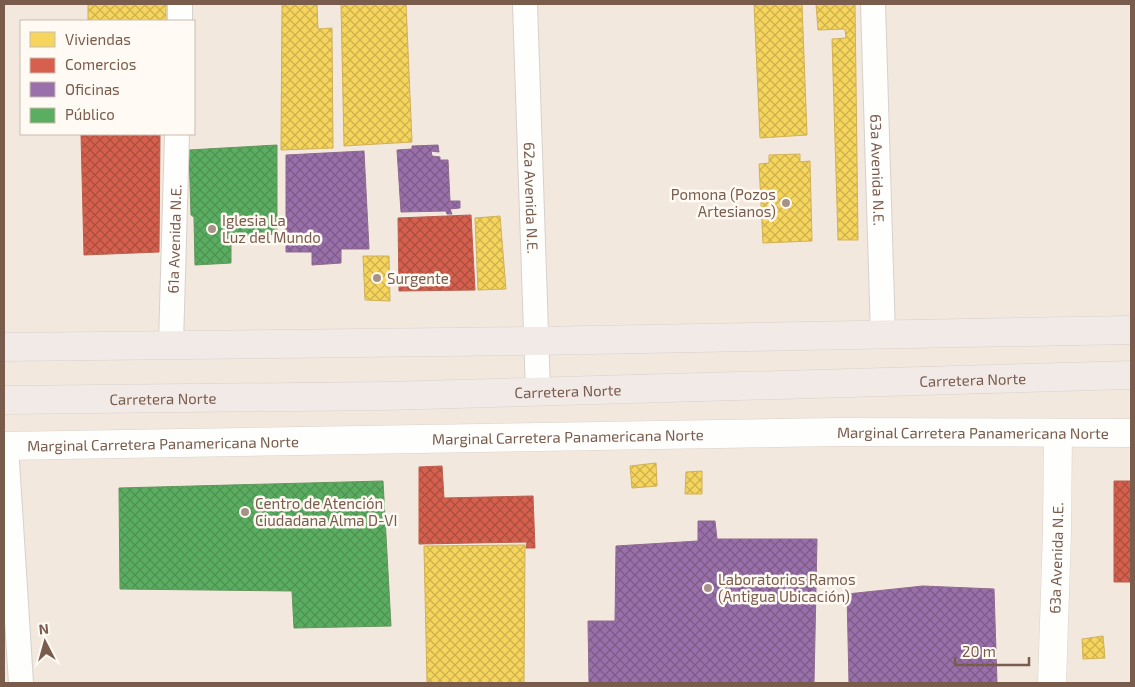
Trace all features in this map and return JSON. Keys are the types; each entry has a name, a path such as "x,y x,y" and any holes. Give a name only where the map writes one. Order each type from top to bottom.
{"highway":[{"path":"4,347 883,336 1131,330"},
{"name":"Carretera Norte","path":"4,400 386,396 1131,375"}],"street":[{"path":"180,4 180,20"},
{"name":"62a Avenida N.E.","path":"525,4 538,392"},
{"name":"63a Avenida N.E.","path":"872,4 883,336"},
{"name":"61a Avenida N.E.","path":"171,344 177,135"},
{"name":"Marginal Carretera Panamericana Norte","path":"5,446 835,432 1131,433"},
{"name":"63a Avenida N.E.","path":"1052,683 1058,524 1058,433"},
{"path":"5,446 21,683"}],"shaded area":[{"path":"4,4 1131,4 1131,683 4,683"}],"building: Viviendas":[{"path":"166,4 166,20 88,20 88,5"},
{"path":"282,4 317,4 318,29 332,28 333,148 281,150"},
{"path":"341,4 406,4 412,142 344,146"},
{"path":"754,4 802,4 807,135 760,138"},
{"path":"816,4 855,4 858,240 838,240 832,39 846,38 845,29 818,30"},
{"name":"Pomona (Pozos Artesianos)","path":"800,154 800,162 810,161 812,241 763,243 759,164 769,163 769,155"},
{"path":"500,216 506,289 478,290 475,218"},
{"name":"Surgente","path":"363,256 389,256 390,301 365,300"},
{"path":"656,463 657,486 632,488 630,466"},
{"path":"702,471 702,494 685,494 686,472"},
{"path":"525,545 524,683 427,683 424,546"},
{"path":"1103,636 1105,658 1083,659 1082,639"}],"building: Comercios":[{"path":"81,135 160,135 159,252 84,255"},
{"path":"471,215 475,290 399,291 398,218"},
{"path":"442,466 444,498 533,496 535,548 526,548 527,542 419,544 419,467"},
{"path":"1114,481 1131,481 1131,582 1114,582"}],"building: Oficinas":[{"path":"438,145 439,152 431,151 432,156 440,157 440,160 448,160 450,201 460,201 460,208 450,209 452,214 447,214 446,211 401,212 397,150 412,149 412,146"},
{"path":"364,151 369,249 341,249 341,263 312,265 312,252 286,252 286,155"},
{"path":"698,521 715,521 717,539 817,539 814,683 589,683 588,621 615,621 616,546 698,541"},
{"path":"923,586 994,589 997,683 849,683 847,594"}],"building: Público":[{"path":"277,145 277,234 231,237 231,263 195,265 194,217 191,215 189,150"},
{"path":"383,481 391,626 294,628 292,591 120,589 119,488"}],"place":[{"name":"Pomona (Pozos Artesianos)","path":"786,203"},
{"name":"Iglesia La Luz del Mundo","path":"212,229"},
{"name":"Surgente","path":"377,278"},
{"name":"Centro de Atención Ciudadana Alma D-VI","path":"245,512"},
{"name":"Laboratorios Ramos (Antigua Ubicación)","path":"708,588"}]}
